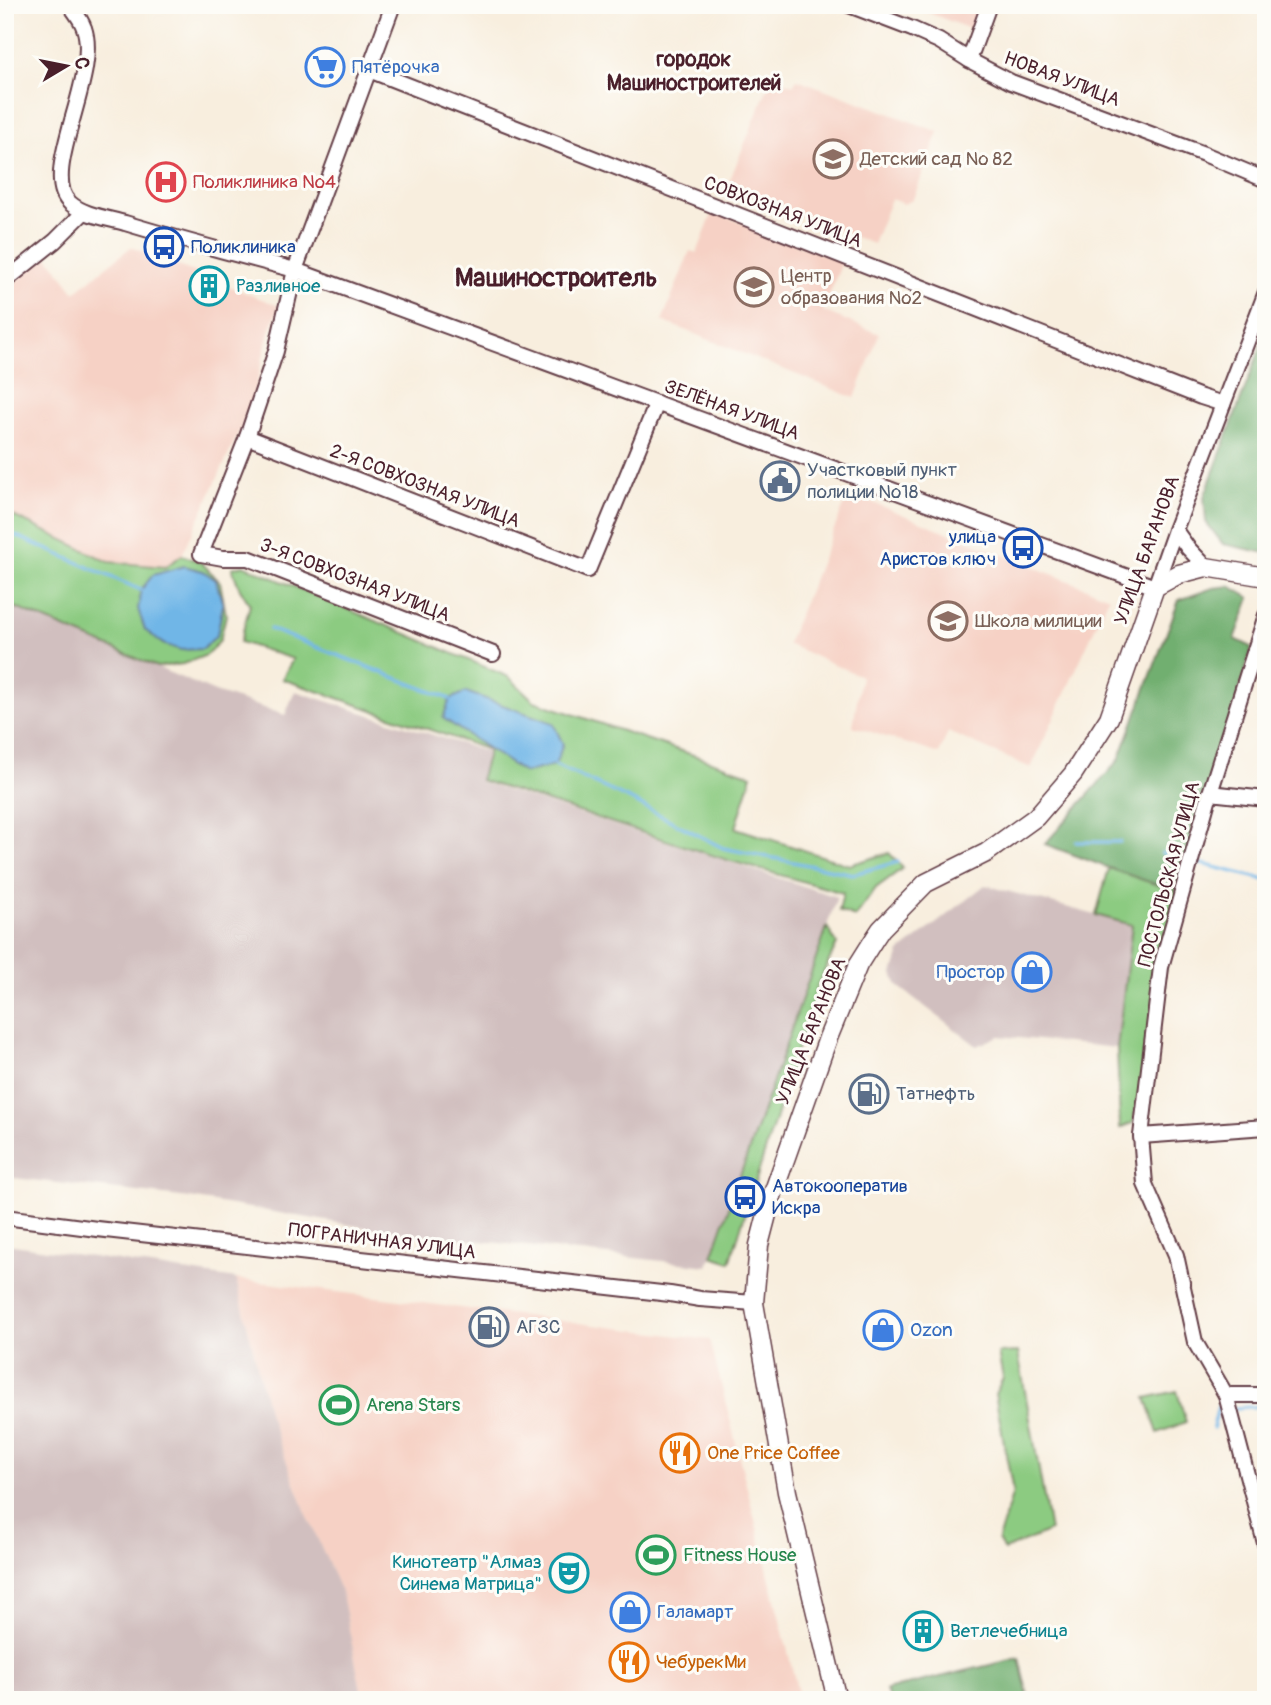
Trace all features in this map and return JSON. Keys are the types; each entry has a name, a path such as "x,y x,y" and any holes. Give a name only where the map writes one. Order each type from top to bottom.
{"main road":[{"path":"1155,587 1179,574 1206,566 1266,577"},
{"name":"УЛИЦА БАРАНОВА","path":"837,1700 787,1492 754,1303 759,1245 771,1199 828,1038 858,965 881,929 926,883 986,853 1035,817 1073,774 1109,718 1155,587"}],"street":[{"path":"5,281 55,241 84,212 71,205 62,194 60,179 61,163 87,57 85,29 70,5"},
{"path":"247,437 276,351 295,270 393,5"},
{"name":"НОВАЯ УЛИЦА","path":"849,5 939,41 1010,82 1204,154 1266,180"},
{"path":"969,60 989,5"},
{"name":"СОВХОЗНАЯ УЛИЦА","path":"369,71 1223,404"},
{"name":"ЗЕЛЁНАЯ УЛИЦА","path":"84,212 295,270 1155,587"},
{"name":"УЛИЦА БАРАНОВА","path":"1155,587 1266,292"},
{"name":"2-Я СОВХОЗНАЯ УЛИЦА","path":"247,437 588,570 657,403"},
{"name":"3-Я СОВХОЗНАЯ УЛИЦА","path":"247,437 201,554 223,558 248,558 493,654"},
{"path":"1175,530 1206,566"},
{"name":"ПОСТОЛЬСКАЯ УЛИЦА","path":"1266,615 1210,793 1161,967 1141,1136 1145,1184 1176,1255 1195,1342 1226,1395 1266,1548"},
{"path":"1210,793 1266,799"},
{"path":"1141,1136 1266,1127"},
{"name":"ПОГРАНИЧНАЯ УЛИЦА","path":"5,1217 700,1299 754,1303"},
{"path":"1226,1395 1266,1395"}],"shaded area":[{"path":"909,5 984,5 975,31"},
{"name":"Детский сад № 82","path":"772,77 793,85 797,79 939,132 913,199 904,204 891,199 873,244 727,187"},
{"name":"Центр образования №2","path":"713,212 842,262 823,311 879,334 855,398 662,321 690,251 697,253"},
{"path":"131,247 279,306 267,340 252,404 182,555 165,567 109,562 5,512 5,290 48,257 75,292"},
{"name":"Школа милиции","path":"849,493 1109,597 1031,768 948,732 939,754 853,726 861,676 787,644"},
{"path":"5,603 215,692 285,715 295,691 487,752 480,782 837,897 708,1266 380,1230 190,1198 5,1177"},
{"path":"985,885 1132,925 1117,1048 999,1036 977,1046 898,986 893,974 900,952"},
{"path":"7,1244 236,1279 269,1415 305,1510 342,1594 363,1700 5,1700"},
{"path":"236,1279 710,1340 800,1700 363,1700 342,1594 305,1510 269,1415"}],"green space":[{"path":"1266,333 1266,553 1223,544 1206,522 1204,497"},
{"path":"5,512 109,562 165,567 182,555 201,562 220,582 226,615 220,640 207,655 183,664 157,667 5,603"},
{"path":"243,565 509,677 534,701 752,775 736,828 849,865 889,853 903,868 876,888 855,917 839,911 843,893 727,860 480,780 489,750 282,679 293,659 240,642 250,605 232,568"},
{"path":"1230,586 1250,598 1235,639 1252,647 1181,893 1045,844 1119,760 1179,600 1213,588"},
{"path":"1109,868 1181,893 1133,1123 1120,1128 1117,1048 1132,925 1096,915"},
{"path":"827,927 837,944 818,984 730,1262 712,1256"},
{"path":"1018,1352 1050,1531 1004,1550 998,1540 1013,1492 995,1394 1003,1378 998,1353"},
{"path":"1177,1391 1186,1422 1158,1433 1146,1398"},
{"path":"1019,1658 1029,1700 889,1700 886,1690"}],"water":[{"path":"184,566 203,571 216,580 223,605 217,635 203,649 181,650 163,644 145,630 138,609 141,590 153,575"},
{"path":"466,692 553,723 563,744 555,765 524,773 443,718 450,699"}],"waterway":[{"path":"5,531 141,590"},
{"path":"270,629 450,699"},
{"path":"555,765 631,800 723,848 853,874 898,862"},
{"path":"1076,842 1120,842"},
{"path":"1162,853 1186,859"},
{"path":"1198,863 1266,880"},
{"path":"1235,1408 1266,1406"},
{"path":"1213,1428 1218,1407"}],"place":[{"name":"Пятёрочка","path":"325,67"},
{"name":"Детский сад № 82","path":"833,159"},
{"name":"Поликлиника №4","path":"166,182"},
{"name":"Поликлиника","path":"164,247"},
{"name":"Разливное","path":"209,286"},
{"name":"Центр образования №2","path":"754,287"},
{"name":"Участковый пункт полиции №18","path":"780,481"},
{"name":"улица Аристов ключ","path":"1023,548"},
{"name":"Школа милиции","path":"948,621"},
{"name":"Простор","path":"1032,972"},
{"name":"Татнефть","path":"869,1094"},
{"name":"Автокооператив Искра","path":"745,1197"},
{"name":"АГЗС","path":"489,1327"},
{"name":"Ozon","path":"883,1330"},
{"name":"Arena Stars","path":"339,1405"},
{"name":"One Price Coffee","path":"680,1453"},
{"name":"Fitness House","path":"656,1555"},
{"name":"Кинотеатр \"Алмаз Синема Матрица\"","path":"569,1573"},
{"name":"Галамарт","path":"630,1612"},
{"name":"Ветлечебница","path":"923,1631"},
{"name":"ЧебурекМи","path":"629,1662"}],"district":[{"name":"городок Машиностроителей","path":"694,71"},
{"name":"Машиностроитель","path":"556,278"}]}
